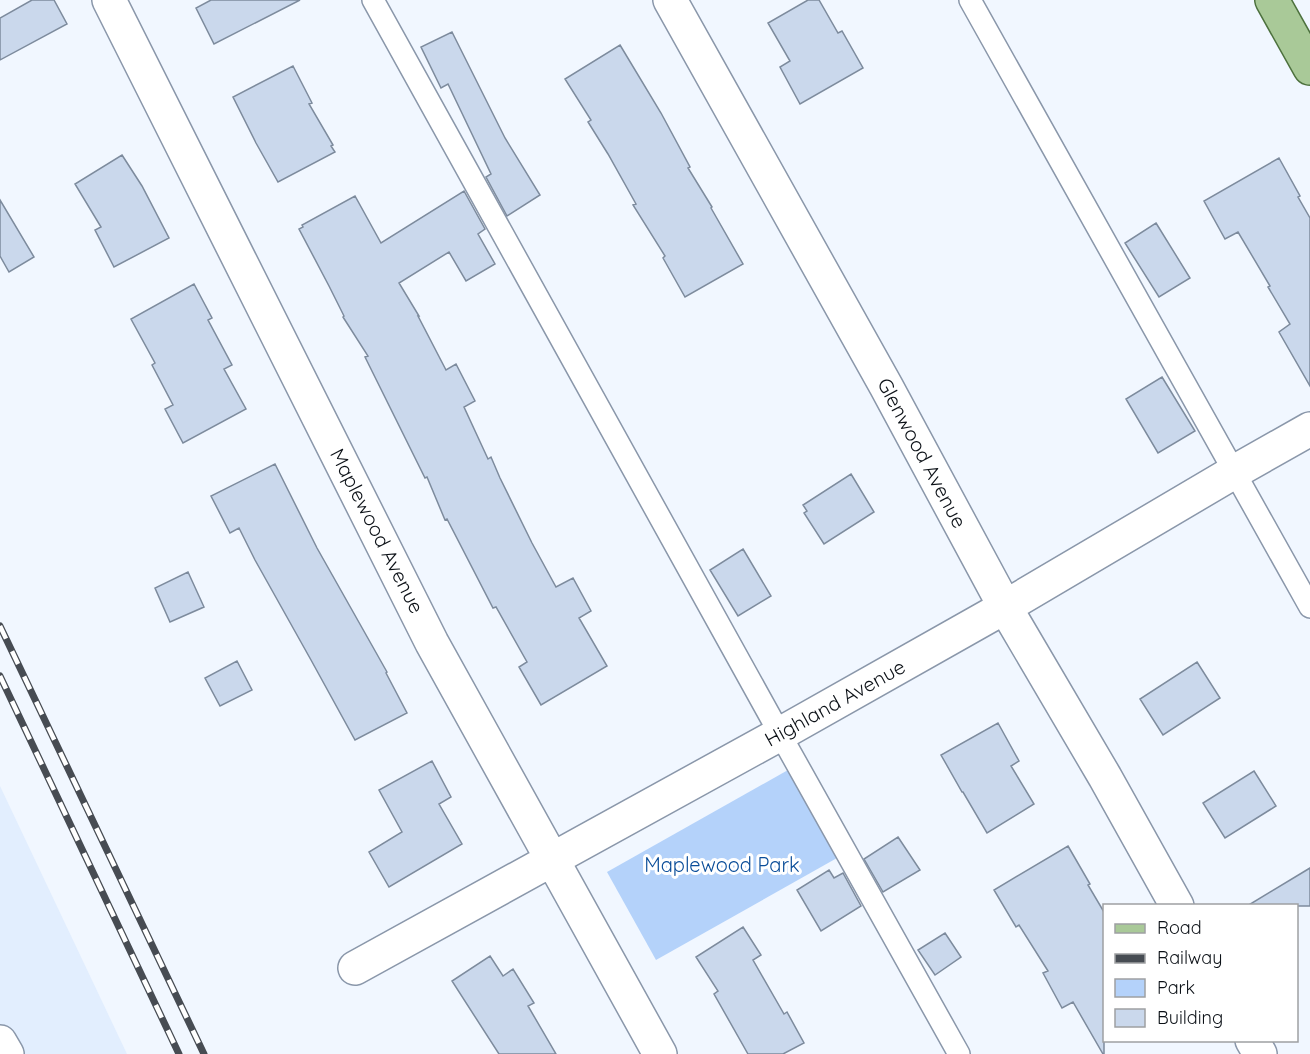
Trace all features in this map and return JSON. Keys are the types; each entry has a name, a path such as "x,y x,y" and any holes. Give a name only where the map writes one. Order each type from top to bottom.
{"main road":[{"path":"1272,0 1310,68"}],"street":[{"name":"Maplewood Avenue","path":"109,0 432,643 660,1054"},
{"name":"Glenwood Avenue","path":"670,0 886,386 1005,606 1176,904"},
{"name":"Highland Avenue","path":"355,968 780,734 1310,429"},
{"path":"0,1042 7,1054"}],"lane":[{"path":"373,0 959,1054"},
{"path":"970,0 1310,607"}],"shaded area":[{"path":"0,786 127,1054 0,1054"}],"green space":[{"name":"Maplewood Park","path":"788,770 837,858 656,960 607,872"}],"building":[{"path":"32,0 54,0 67,24 0,60 0,18"},
{"path":"211,0 300,0 214,44 196,8"},
{"path":"808,0 819,0 838,33 842,31 863,68 800,104 780,67 790,61 768,23"},
{"path":"452,32 505,138 540,195 507,216 486,177 491,174 448,84 441,88 421,47"},
{"path":"620,45 661,113 690,167 688,168 743,264 685,297 663,258 665,256 633,205 636,204 588,122 591,120 565,79"},
{"path":"293,66 312,103 309,104 335,152 278,182 233,97"},
{"path":"122,155 142,186 169,238 114,267 95,230 101,227 75,184"},
{"path":"1279,158 1310,218 1310,386 1279,332 1290,324 1268,287 1270,286 1238,232 1225,239 1204,201"},
{"path":"464,191 485,229 478,234 495,264 466,281 449,252 399,283 419,316 446,370 456,364 475,401 464,407 488,459 491,457 556,587 573,578 591,611 579,618 607,666 541,705 519,667 527,662 496,607 493,608 447,519 445,520 427,477 425,478 365,357 368,356 343,317 299,229 303,227 302,225 355,196 381,243"},
{"path":"0,200 34,257 9,272 0,256"},
{"path":"1156,223 1190,278 1159,297 1125,243"},
{"path":"194,284 212,318 208,320 232,365 224,369 246,409 183,443 165,409 173,405 152,365 155,363 131,319"},
{"path":"1162,377 1195,431 1158,453 1126,399"},
{"path":"275,464 317,548 387,672 407,713 355,740 239,528 230,533 211,496"},
{"path":"851,474 874,512 824,544 804,513 807,511 803,505"},
{"path":"743,549 771,596 738,616 710,570"},
{"path":"188,572 204,607 170,622 155,588"},
{"path":"237,661 252,690 220,706 205,678"},
{"path":"1197,662 1220,698 1163,735 1140,699"},
{"path":"998,723 1019,761 1011,766 1034,804 987,833 941,755"},
{"path":"432,761 451,797 439,804 462,844 389,887 369,852 402,832 379,790"},
{"path":"1254,771 1276,806 1225,838 1203,803"},
{"path":"898,837 920,870 883,892 864,859"},
{"path":"1068,846 1103,910 1104,1054 1073,1002 1062,1008 1043,973 1048,971 1019,925 1016,927 994,890"},
{"path":"1310,868 1310,906 1250,904"},
{"path":"829,870 834,878 843,873 861,906 821,931 797,890"},
{"path":"743,927 761,955 753,960 784,1014 787,1012 804,1043 783,1054 748,1054 714,994 718,991 696,957"},
{"path":"945,933 961,957 935,975 918,950"},
{"path":"490,956 503,976 513,969 534,1003 528,1006 556,1054 499,1054 452,981"}],"railway":[{"path":"0,626 204,1054"},
{"path":"0,676 179,1054"}]}
